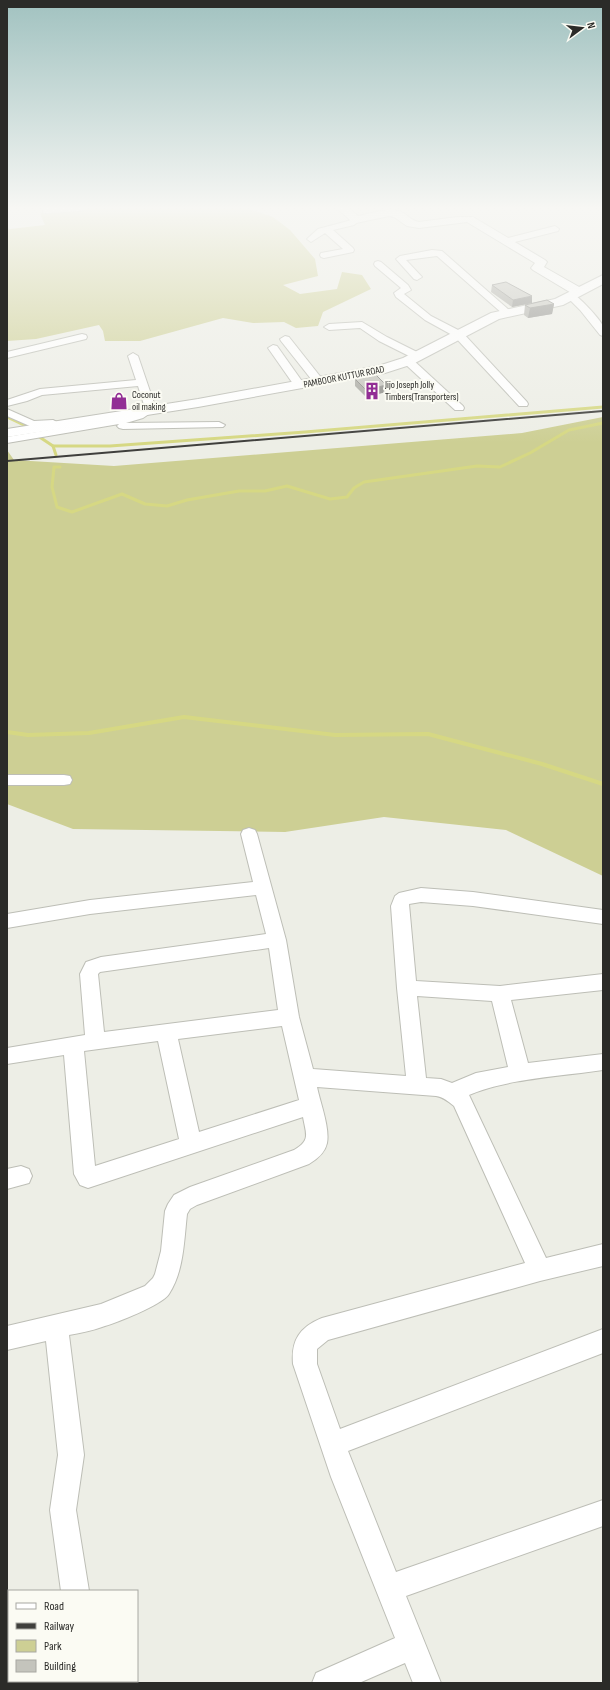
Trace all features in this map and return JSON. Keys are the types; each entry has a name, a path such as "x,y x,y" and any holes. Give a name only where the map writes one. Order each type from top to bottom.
{"main road":[{"path":"561,285 574,294"},
{"name":"PAMBOOR KUTTUR ROAD","path":"13,435 151,408 300,386 380,370 412,359 495,316 506,312 558,302 592,285"}],"street":[{"path":"401,285 406,290 399,293 400,295 428,318 458,334 523,404"},
{"path":"475,285 506,312"},
{"path":"574,294 583,308 601,329"},
{"path":"329,327 362,326 383,339 412,359 459,408"},
{"path":"7,355 82,338"},
{"path":"285,339 319,382"},
{"path":"273,348 300,386"},
{"path":"133,356 151,408"},
{"path":"7,403 23,399 40,392 143,382"},
{"path":"7,412 32,424 40,424 151,408"},
{"path":"7,440 13,435 47,432 119,421 138,416 151,408"},
{"path":"119,421 124,426 185,424 219,425"},
{"path":"7,780 64,780"},
{"path":"7,1338 101,1316 153,1294 161,1286 166,1275 172,1251 176,1210 182,1202 190,1197 301,1157 311,1151 316,1143 316,1131 305,1077 289,1017 277,940 262,888 249,834"},
{"path":"7,921 90,907 262,888"},
{"path":"417,1086 406,988 400,906 401,901 405,898 421,895 474,899 603,917"},
{"path":"95,1041 89,974 93,967 101,964 277,940"},
{"path":"406,988 500,994 603,982"},
{"path":"500,994 520,1073"},
{"path":"7,1056 73,1044 166,1031 289,1017"},
{"path":"166,1031 191,1145"},
{"path":"73,1044 86,1177 88,1178 92,1178 311,1105"},
{"path":"453,1092 476,1082 520,1073 603,1062"},
{"path":"305,1077 447,1089 453,1092 461,1100 540,1270"},
{"path":"427,1683 344,1476 305,1364 303,1350 308,1339 322,1330 540,1270 602,1258"},
{"path":"56,1327 71,1456 70,1471 63,1498 63,1510 76,1590"},
{"path":"333,1444 603,1341"},
{"path":"389,1588 603,1514"},
{"path":"326,1683 412,1645"}],"green space":[{"path":"7,285 284,285 300,294 337,289 338,285 368,285 371,289 323,312 318,326 296,328 284,322 253,323 223,318 140,341 105,341 103,331 99,325 36,339 7,341"},
{"path":"603,417 603,876 506,830 384,817 285,832 73,829 7,804 7,450 14,460 114,466 522,433"}],"building":[{"path":"492,285 511,285 532,296 513,300"},
{"path":"547,300 554,304 530,308 525,305"},
{"path":"376,375 386,385 366,390 355,379"}],"waterway":[{"path":"53,446 110,446 305,432 603,407"},
{"path":"7,417 28,427"},
{"path":"60,467 54,467 52,487 57,507 72,512 122,494 145,504 167,506 187,500 239,491 265,491 287,486 330,499 347,497 354,488 364,482 477,466 500,467 530,453 569,430 603,423"},
{"path":"38,436 53,446"},
{"path":"53,446 56,455"},
{"path":"7,732 28,735 89,733 184,717 335,735 428,734 542,764 603,784"}],"railway":[{"path":"7,461 603,411"}],"place":[{"name":"Jijo Joseph Jolly Timbers(Transporters)","path":"372,391"},
{"name":"Coconut oil making","path":"119,401"}]}
